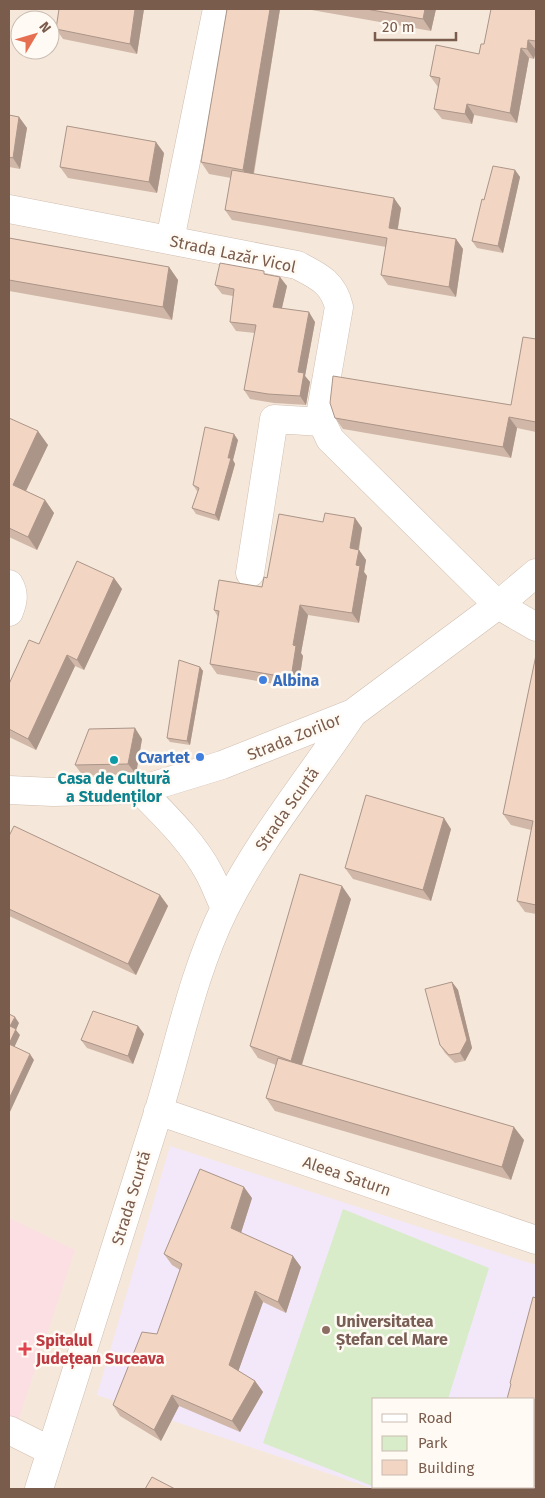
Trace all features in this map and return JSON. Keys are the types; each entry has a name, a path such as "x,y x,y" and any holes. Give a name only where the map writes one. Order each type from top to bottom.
{"street":[{"path":"170,240 217,9"},
{"name":"Strada Lazăr Vicol","path":"9,209 297,265 320,277 335,293 338,307 321,410 322,422"},
{"path":"250,573 274,419 322,422 330,439 498,606 536,627"},
{"name":"Strada Zorilor","path":"9,790 53,792 140,790 222,765 353,713 498,606 536,573"},
{"path":"9,584 12,590 13,603 9,612"},
{"name":"Strada Scurtă","path":"39,1489 158,1111 200,970 225,908 284,809 323,758 353,713"},
{"path":"140,790 171,822 190,846 208,872 225,908"},
{"name":"Aleea Saturn","path":"158,1111 536,1240"},
{"path":"9,1430 51,1450"}],"shaded area":[{"path":"9,9 536,9 536,1489 9,1489"},
{"name":"Universitatea Ștefan cel Mare","path":"170,1146 536,1265 536,1489 374,1489 97,1395"},
{"name":"Spitalul Județean Suceava","path":"9,1218 75,1250 9,1448"}],"green space":[{"path":"343,1209 489,1268 448,1398 372,1398 372,1486 263,1443"},
{"path":"378,1488 420,1488 420,1489"}],"building":[{"path":"135,9 130,44 60,30 59,10"},
{"path":"227,9 270,9 243,170 201,162"},
{"path":"366,9 425,9 423,19"},
{"path":"491,9 536,9 536,41 528,40 527,49 521,48 510,113 467,104 465,114 434,109 440,78 430,76 436,45 479,54 481,44 484,44"},
{"path":"9,115 19,117 13,158 9,157"},
{"path":"67,126 156,142 149,182 60,167"},
{"path":"493,166 515,170 498,246 472,241 482,199 484,200"},
{"path":"232,170 394,198 389,228 456,239 449,287 381,275 387,238 225,210"},
{"path":"9,238 169,267 163,307 9,280"},
{"path":"220,263 264,271 264,274 280,277 273,307 309,312 298,372 304,373 300,396 244,390 256,325 230,322 234,289 215,285"},
{"path":"523,337 536,339 536,422 509,417 503,447 335,418 330,403 333,376 511,405"},
{"path":"9,418 38,431 13,485 45,500 28,537 9,528"},
{"path":"205,427 234,434 228,458 231,458 215,515 192,508 199,488 193,485"},
{"path":"325,513 355,518 350,548 359,550 356,565 360,566 352,613 300,605 293,645 296,646 291,678 210,664 219,611 214,610 219,580 262,587 264,577 267,578 279,514 323,522"},
{"path":"77,561 114,578 77,660 67,655 28,739 9,729 9,684 29,640 39,644"},
{"path":"536,655 536,905 517,901 533,821 503,814"},
{"path":"179,660 200,667 187,741 167,738"},
{"path":"135,728 128,764 75,765 89,729"},
{"path":"366,795 444,818 423,890 345,868"},
{"path":"14,826 160,895 128,964 9,909 9,836"},
{"path":"300,874 342,886 291,1061 250,1046"},
{"path":"452,982 467,1040 460,1053 449,1055 440,1045 425,989"},
{"path":"93,1011 138,1026 128,1056 81,1040"},
{"path":"9,1014 15,1017 10,1026 16,1029 9,1044"},
{"path":"9,1044 30,1054 9,1099"},
{"path":"278,1058 514,1127 502,1167 266,1098"},
{"path":"200,1169 244,1187 231,1228 293,1256 278,1302 255,1291 229,1365 255,1381 232,1421 172,1395 154,1430 113,1405 142,1332 157,1334 182,1264 164,1254"},
{"path":"533,1297 536,1298 536,1489 480,1489 535,1488 535,1398 507,1398"},
{"path":"152,1477 175,1489 145,1489"}],"place":[{"name":"Albina","path":"263,680"},
{"name":"Cvartet","path":"200,757"},
{"name":"Casa de Cultură a Studenților","path":"114,760"},
{"name":"Universitatea Ștefan cel Mare","path":"326,1330"},
{"name":"Spitalul Județean Suceava","path":"25,1349"}]}
